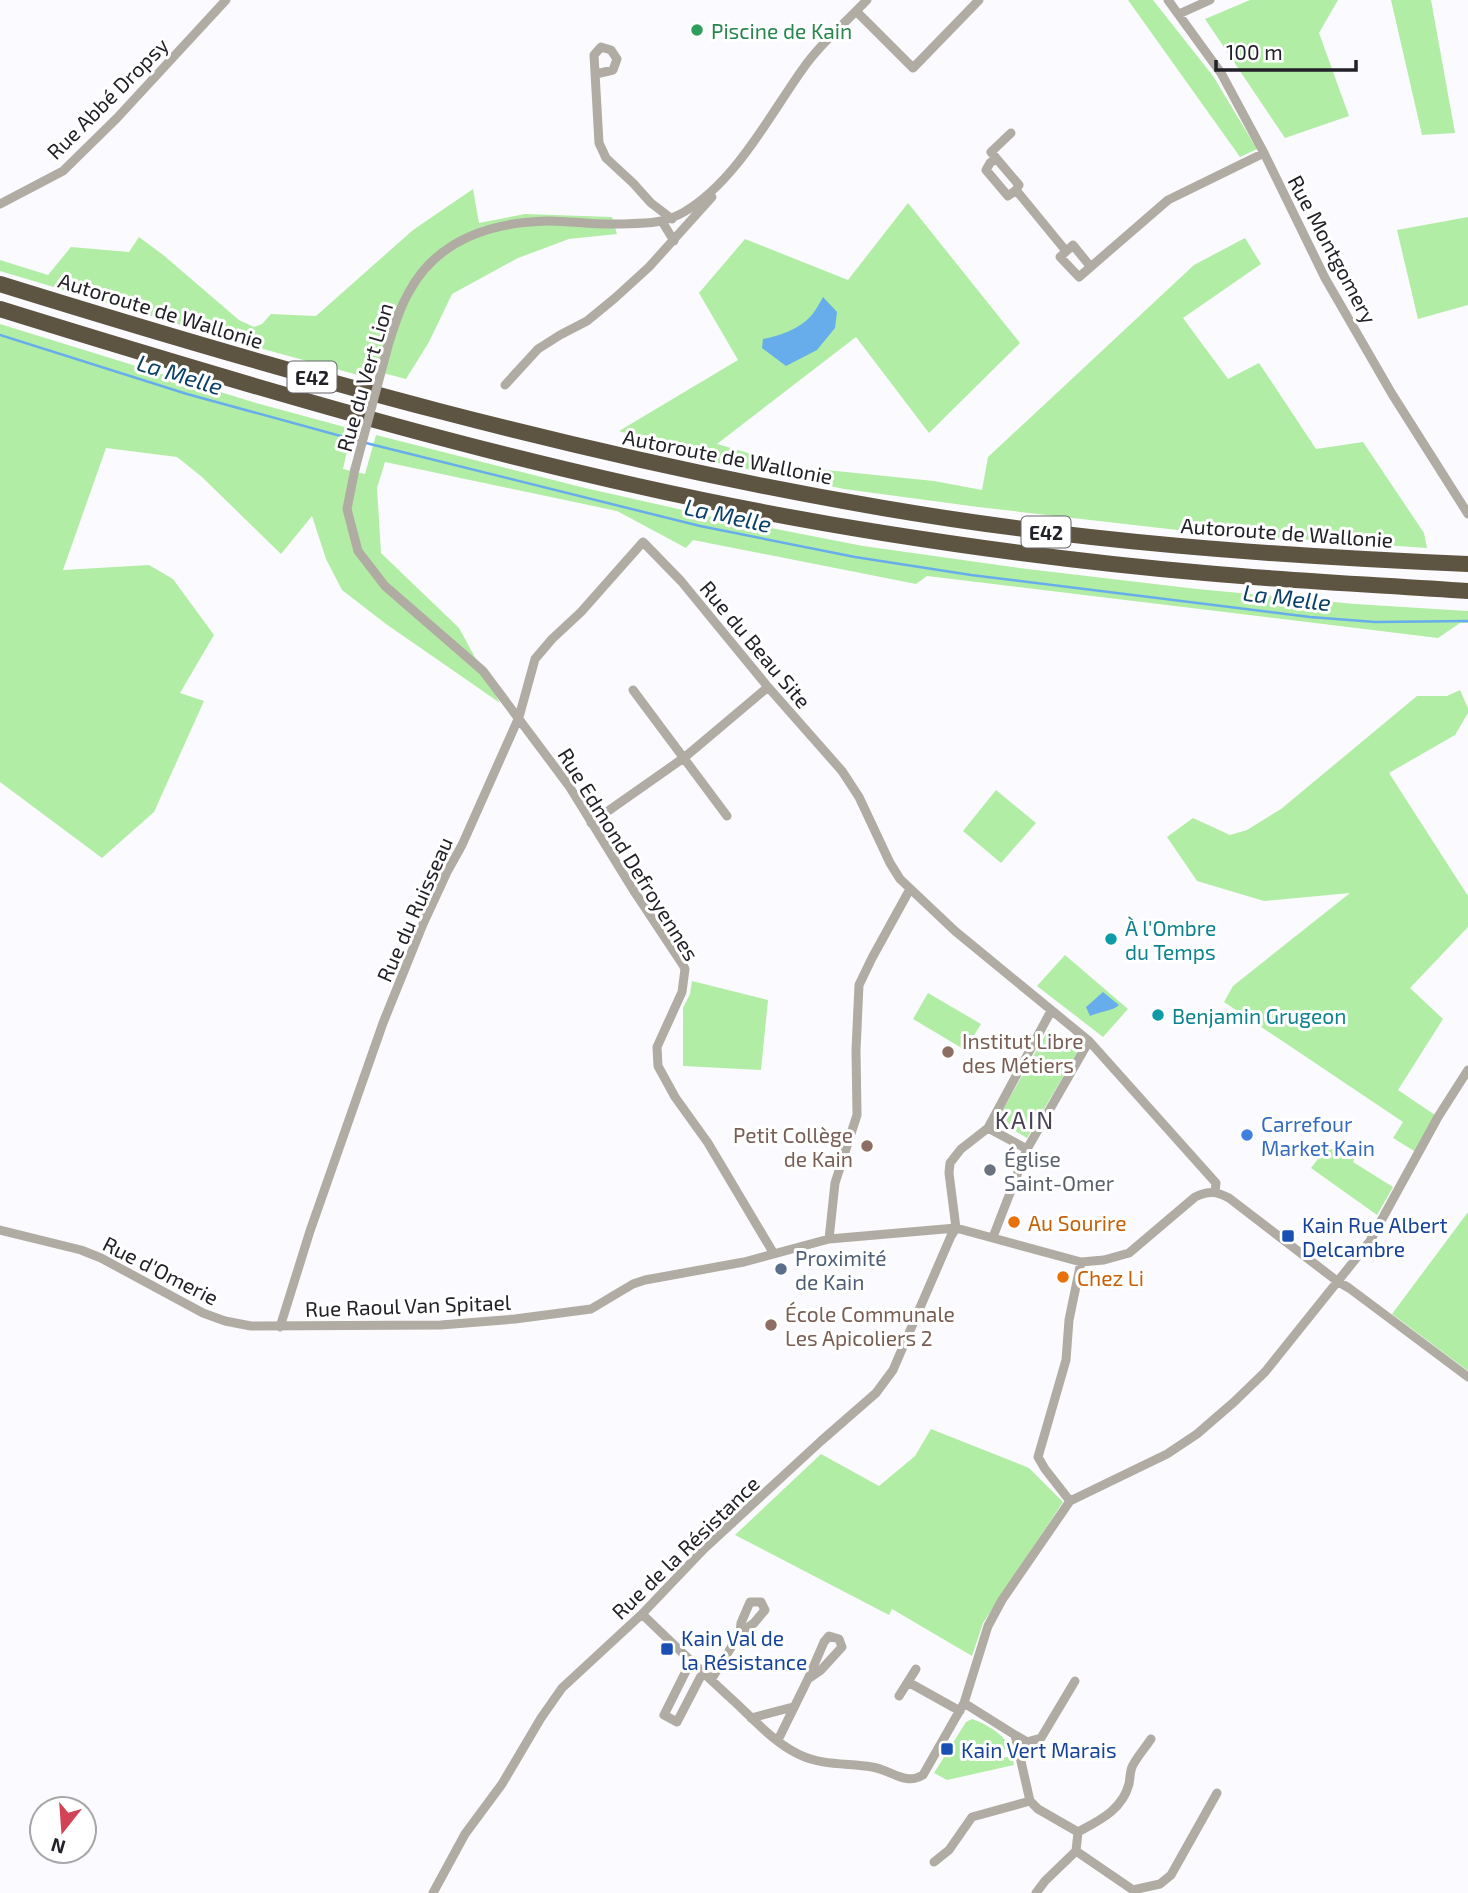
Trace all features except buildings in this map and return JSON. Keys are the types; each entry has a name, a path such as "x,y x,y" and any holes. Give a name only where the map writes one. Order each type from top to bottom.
{"highway":[{"name":"Autoroute de Wallonie","path":"0,284 342,386 628,458 727,479 885,509 1058,533 1221,550 1468,564"},
{"name":"E42","path":"0,309 344,412 489,450 722,504 881,533 1043,556 1204,573 1468,591"}],"street":[{"name":"Rue Abbé Dropsy","path":"0,204 63,171 117,118 226,0"},
{"path":"667,221 692,207 728,176 804,67 867,0"},
{"path":"856,11 913,68 979,0"},
{"name":"Rue Montgomery","path":"1168,0 1221,73 1264,153 1325,278 1392,394 1468,514"},
{"path":"1179,13 1210,0"},
{"path":"596,75 599,143 606,158 667,221 674,241"},
{"path":"996,158 986,170 1008,196 1019,185 991,152 1011,133"},
{"path":"1090,266 1073,245 1060,257 1079,277 1168,200 1264,153"},
{"path":"505,385 538,349 587,321 649,267 711,199 715,189"},
{"path":"1016,190 1066,251"},
{"name":"Rue du Vert Lion","path":"347,509 355,469 398,313 410,289 429,264 447,249 470,236 498,225 551,221 604,225 667,221"},
{"name":"Rue Edmond Defroyennes","path":"347,509 358,551 385,586 483,671 519,717 569,786 685,969 682,992 657,1047 658,1066 775,1254"},
{"name":"Rue du Ruisseau","path":"280,1327 310,1231 383,1023 423,923 462,845 519,717 535,659 643,542"},
{"name":"Rue du Beau Site","path":"643,542 681,581 768,687 842,771 859,797 900,879 956,931 1089,1041 1216,1183 1215,1192"},
{"path":"591,823 685,757 768,687"},
{"path":"633,690 727,816"},
{"path":"829,1239 835,1183 857,1115 859,985 910,889"},
{"path":"957,1228 950,1163 961,1149 986,1130 1051,1011"},
{"path":"993,1237 1027,1149 1089,1041"},
{"path":"642,1614 751,1718 798,1754 838,1765 873,1767 906,1779 915,1780 923,1775 962,1707 988,1626 1002,1600 1070,1501 1167,1454 1197,1434 1265,1372 1370,1241 1438,1117 1468,1070"},
{"path":"986,1130 1027,1149"},
{"path":"1070,1501 1038,1457 1066,1360 1069,1320 1081,1262 1104,1260 1129,1253 1202,1194 1215,1192 1229,1198 1468,1377"},
{"name":"Rue Raoul Van Spitael","path":"265,1327 442,1325 590,1309 645,1280 718,1268 829,1239 957,1228 1081,1262"},
{"name":"Rue de la Résistance","path":"433,1893 465,1834 502,1784 535,1727 562,1689 642,1614 714,1540 876,1393 893,1370 951,1236 957,1228"},
{"name":"Rue d'Omerie","path":"0,1230 81,1250 120,1267 203,1312 225,1321 265,1327"},
{"path":"711,1680 740,1633"},
{"path":"778,1740 824,1642 829,1636 839,1639 842,1647 821,1670 808,1679"},
{"path":"691,1661 664,1715 677,1722 703,1672"},
{"path":"899,1696 916,1669"},
{"path":"908,1682 1027,1742 1041,1738 1075,1681"},
{"path":"751,1718 793,1707"},
{"path":"1015,1735 1030,1801 1038,1809 1078,1832"},
{"path":"1078,1832 1106,1818 1117,1808 1125,1796 1131,1768 1151,1739"},
{"path":"1076,1851 1132,1892 1160,1884 1171,1875 1217,1793"},
{"path":"934,1862 949,1850 972,1817 1030,1801"},
{"path":"1036,1893 1076,1851 1078,1832"}],"green space":[{"path":"1128,0 1153,0 1213,76 1257,149 1240,157"},
{"path":"1250,0 1338,0 1319,33 1349,116 1285,138 1205,19"},
{"path":"1391,0 1431,0 1455,133 1422,135"},
{"path":"473,189 479,223 525,214 612,217 617,234 569,239 518,258 452,294 429,342 406,379 372,370 369,378 0,271 0,260 48,275 71,247 129,252 139,237 239,320 254,327 262,324 271,314 316,316 413,230"},
{"path":"908,203 1020,343 929,433 856,337 717,444 797,467 934,481 982,490 988,457 1194,265 1245,238 1261,264 1183,318 1228,379 1259,363 1316,449 1363,442 1424,533 1427,548 1195,532 844,489 713,462 619,431 738,360 699,293 745,239 848,280"},
{"path":"1468,217 1468,305 1418,319 1397,230"},
{"path":"0,324 256,403 352,429 343,469 365,474 376,435 585,488 863,546 1197,589 1355,604 1468,611 1468,623 1460,623 1438,638 927,576 916,584 693,540 686,548 617,511 385,462 377,488 381,553 459,628 500,703 342,590 326,559 312,516 281,554 202,477 177,457 106,448 63,570 149,565 173,579 214,635 180,693 204,701 154,812 102,858 0,782"},
{"path":"1460,690 1468,713 1455,735 1389,773 1468,896 1468,927 1410,988 1443,1019 1398,1090 1438,1117 1419,1154 1393,1138 1403,1122 1224,1002 1233,986 1350,893 1264,901 1197,881 1167,837 1193,818 1230,835 1247,830 1281,809 1417,696 1447,696"},
{"path":"996,790 1036,823 1001,863 963,831"},
{"path":"1065,955 1128,1009 1103,1037 1037,986"},
{"path":"692,981 768,1000 761,1070 683,1066 683,1008 690,994"},
{"path":"928,993 981,1024 965,1050 913,1019"},
{"path":"1048,1030 1077,1053 1027,1138 997,1120"},
{"path":"1363,1142 1353,1162 1393,1187 1377,1215 1311,1168 1324,1151"},
{"path":"1468,1212 1468,1371 1392,1314"},
{"path":"931,1429 1029,1468 1063,1502 983,1623 972,1656 892,1609 889,1615 735,1535 821,1454 879,1486 915,1456"},
{"path":"972,1719 1003,1738 1010,1748 1000,1751 1002,1758 1012,1756 1014,1765 947,1780 934,1773 966,1722"}],"water":[{"path":"823,297 837,312 835,328 817,350 786,366 762,348 763,339 788,331 805,321 814,313"},
{"path":"1103,992 1119,1005 1090,1016 1086,1007"}],"waterway":[{"name":"La Melle","path":"0,335 187,394 359,441"},
{"name":"La Melle","path":"366,443 700,526 855,557 971,575 1310,617 1375,622 1468,621"}],"place":[{"name":"Piscine de Kain","path":"697,30"},
{"name":"À l'Ombre du Temps","path":"1111,939"},
{"name":"Benjamin Grugeon","path":"1158,1015"},
{"name":"Institut Libre des Métiers","path":"948,1052"},
{"name":"Carrefour Market Kain","path":"1247,1135"},
{"name":"Petit Collège de Kain","path":"867,1146"},
{"name":"Église Saint-Omer","path":"990,1170"},
{"name":"Au Sourire","path":"1014,1222"},
{"name":"Kain Rue Albert Delcambre","path":"1288,1236"},
{"name":"Proximité de Kain","path":"781,1269"},
{"name":"Chez Li","path":"1063,1277"},
{"name":"École Communale Les Apicoliers 2","path":"771,1325"},
{"name":"Kain Val de la Résistance","path":"667,1649"},
{"name":"Kain Vert Marais","path":"947,1749"}],"district":[{"name":"KAIN","path":"1025,1119"}]}
